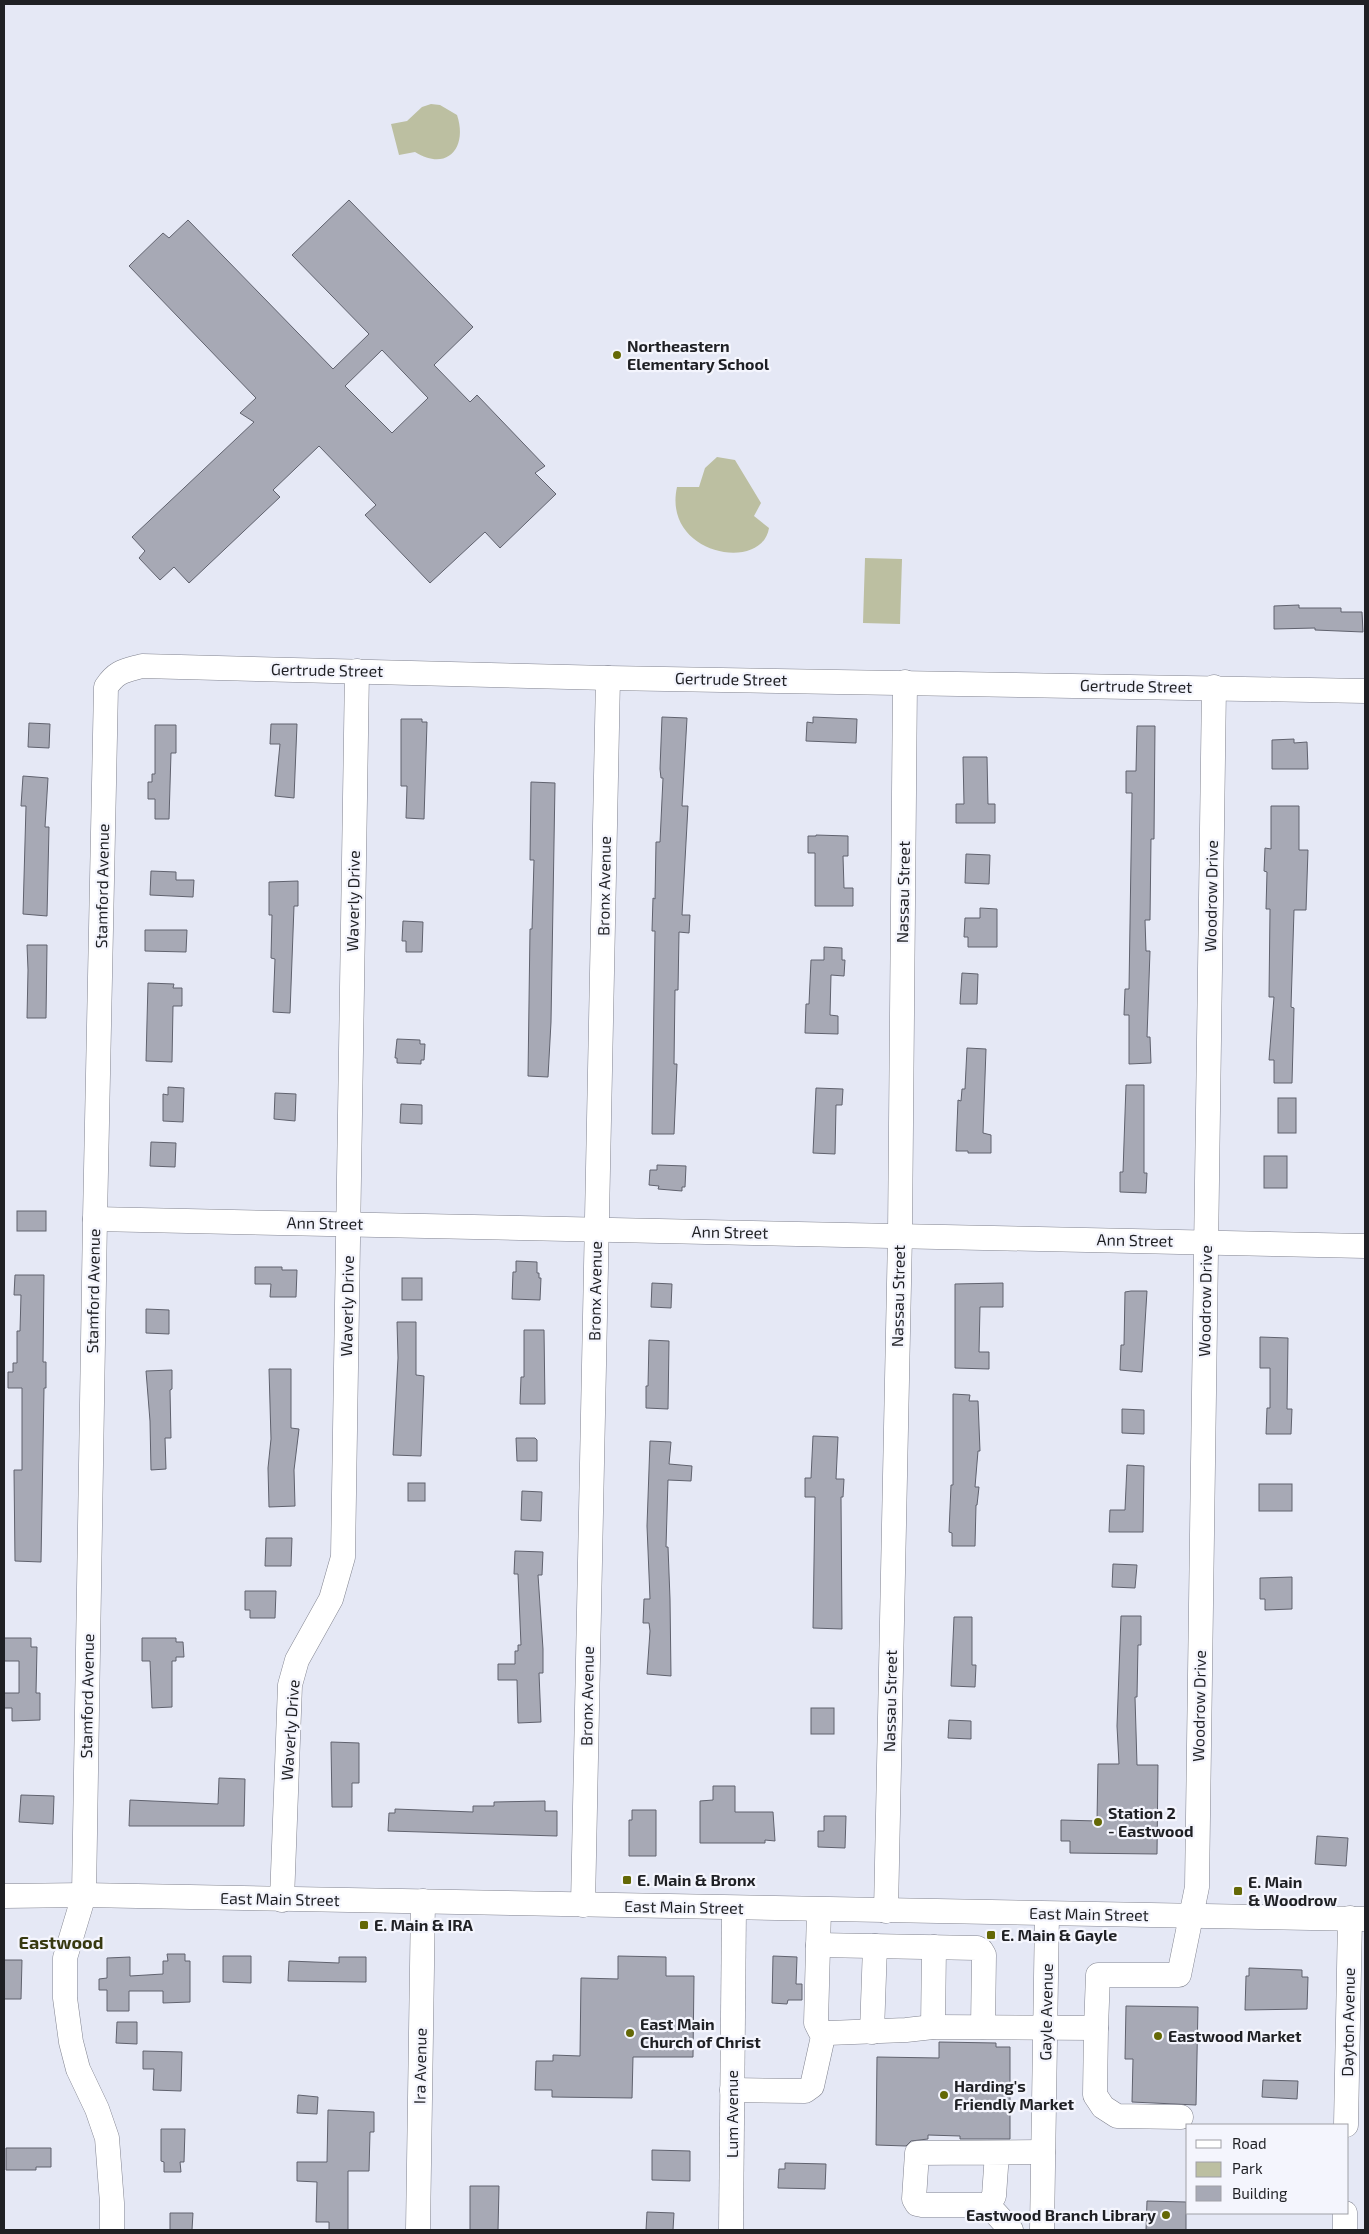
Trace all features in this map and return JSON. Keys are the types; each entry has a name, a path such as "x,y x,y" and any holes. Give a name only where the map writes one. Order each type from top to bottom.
{"street":[{"name":"Gertrude Street","path":"106,688 114,676 121,671 142,666 608,678 1365,691"},
{"name":"Waverly Drive","path":"282,1900 290,1685 297,1660 332,1599 342,1557 357,671"},
{"name":"Bronx Avenue","path":"583,1905 608,678"},
{"name":"Nassau Street","path":"886,1911 900,1235 905,682"},
{"name":"Woodrow Drive","path":"1096,2028 1098,1975 1178,1975 1197,1887 1214,687"},
{"name":"Stamford Avenue","path":"106,688 94,1219 84,1895 65,1958 65,1998 71,2042 78,2069 97,2109 107,2138 112,2230"},
{"name":"Ann Street","path":"94,1219 1206,1241 1365,1246"},
{"name":"East Main Street","path":"4,1896 84,1895 819,1910 1358,1918"},
{"name":"Ira Avenue","path":"418,2230 423,1901"},
{"name":"Lum Avenue","path":"731,2230 734,1908"},
{"path":"819,1910 816,2023 824,2032 872,2032 933,2027 1046,2026 1096,2028 1095,2094 1103,2107 1117,2116 1181,2117"},
{"name":"Gayle Avenue","path":"1042,2230 1048,1914"},
{"name":"Dayton Avenue","path":"1346,2124 1358,1918"},
{"path":"818,1945 934,1947 981,1950 984,1955 983,2027"},
{"path":"872,2032 875,1946"},
{"path":"933,2027 934,1947"},
{"path":"732,2090 804,2091 810,2089 824,2032"},
{"path":"1011,2230 988,2206 917,2204 914,2199 915,2161 918,2153 1043,2152"},
{"path":"988,2206 994,2196 997,2153"},
{"path":"1345,2214 1345,2230"}],"green space":[{"path":"431,104 440,105 457,115 460,138 457,146 445,158 426,158 415,152 399,155 391,124 407,121 422,107"},
{"path":"717,457 735,460 761,503 754,516 769,528 762,542 750,550 733,553 715,550 698,542 684,528 676,510 677,487 699,487 705,468"},
{"path":"865,558 902,559 900,624 863,623"}],"building":[{"path":"349,200 473,327 434,365 470,402 477,395 545,466 535,473 556,494 500,548 485,532 430,583 365,515 376,505 319,446 273,490 280,497 189,583 174,567 160,580 139,558 145,551 132,537 254,422 240,413 256,398 129,266 163,233 169,238 188,220 333,369 369,334 292,255","holes":["382,350 428,398 392,433 345,386"]},
{"path":"1299,605 1299,608 1341,608 1341,612 1362,612 1363,632 1315,630 1315,628 1274,629 1274,606"},
{"path":"662,717 687,718 682,806 688,806 682,915 690,915 689,933 679,932 678,990 675,990 674,1064 677,1064 674,1134 652,1134 655,931 652,931 653,898 655,899 656,842 660,842 663,778 661,778 660,769"},
{"path":"813,717 857,719 856,743 806,741 807,722 813,723"},
{"path":"401,719 422,719 422,722 427,722 424,819 406,818 407,786 401,786"},
{"path":"29,723 50,724 49,748 28,747"},
{"path":"271,724 297,724 294,798 275,796 280,744 270,744"},
{"path":"155,725 176,725 176,753 171,753 169,819 155,819 155,799 148,799 148,782 152,782 152,774 155,774"},
{"path":"1137,726 1155,726 1154,839 1151,839 1150,920 1145,920 1146,951 1150,951 1147,1037 1150,1037 1151,1063 1129,1064 1129,1015 1124,1015 1125,989 1129,989 1132,793 1126,793 1126,771 1136,771"},
{"path":"1294,739 1294,743 1307,742 1308,769 1272,769 1272,740"},
{"path":"963,757 987,757 988,804 995,804 995,823 956,823 956,804 964,804"},
{"path":"23,776 48,778 45,827 49,827 47,916 23,914 26,806 21,806"},
{"path":"531,782 555,783 551,1022 548,1077 528,1076 530,929 532,929 534,860 530,860"},
{"path":"1271,806 1299,806 1299,850 1308,850 1306,910 1294,910 1291,1007 1294,1008 1292,1083 1274,1083 1274,1060 1269,1060 1274,997 1269,997 1270,909 1266,909 1267,872 1264,871 1265,848 1271,849"},
{"path":"808,836 848,836 848,856 843,856 844,888 853,888 853,906 815,906 815,853 808,853"},
{"path":"966,854 990,855 989,884 965,883"},
{"path":"151,871 176,872 176,880 194,880 193,897 150,895"},
{"path":"298,881 298,906 294,906 290,1013 273,1012 275,959 271,958 272,915 269,915 269,882"},
{"path":"980,908 997,909 997,947 968,947 968,937 964,937 965,918 980,918"},
{"path":"403,921 423,922 422,952 406,952 406,941 402,941"},
{"path":"145,930 187,930 186,952 145,951"},
{"path":"27,945 47,945 46,1018 27,1018"},
{"path":"824,947 842,948 842,960 845,960 844,976 831,975 830,1015 838,1016 838,1034 805,1033 806,1004 809,1004 811,960 824,960"},
{"path":"962,973 978,974 977,1004 960,1004"},
{"path":"148,983 174,984 173,988 182,988 182,1006 173,1006 172,1062 146,1061"},
{"path":"397,1039 420,1040 420,1044 425,1044 424,1060 421,1060 421,1064 397,1063 397,1058 395,1058"},
{"path":"967,1048 986,1049 983,1133 991,1135 991,1153 956,1151 958,1100 961,1101 962,1089 965,1089"},
{"path":"1126,1085 1144,1085 1144,1173 1147,1173 1146,1193 1120,1192 1120,1172 1123,1172"},
{"path":"168,1087 184,1088 183,1122 163,1121 163,1094 168,1095"},
{"path":"816,1088 843,1089 842,1105 836,1105 835,1154 813,1153"},
{"path":"275,1093 296,1094 295,1121 274,1119"},
{"path":"1278,1098 1296,1098 1296,1133 1278,1133"},
{"path":"401,1104 422,1105 422,1124 400,1123"},
{"path":"151,1142 176,1143 175,1167 150,1166"},
{"path":"1264,1156 1287,1156 1287,1188 1264,1188"},
{"path":"657,1165 686,1166 685,1187 682,1187 682,1191 658,1189 659,1186 649,1185 650,1170 657,1170"},
{"path":"17,1211 46,1211 46,1231 17,1231"},
{"path":"516,1261 537,1262 537,1273 539,1273 539,1278 541,1278 540,1300 512,1299 513,1272 516,1272"},
{"path":"255,1267 282,1267 282,1270 297,1270 296,1297 270,1297 271,1284 255,1284"},
{"path":"15,1275 44,1275 43,1362 46,1362 46,1388 44,1388 41,1562 15,1561 14,1470 22,1470 22,1388 8,1388 8,1372 13,1372 13,1363 17,1363 17,1331 20,1331 21,1295 14,1295"},
{"path":"402,1278 422,1278 422,1300 402,1300"},
{"path":"652,1283 672,1284 671,1308 651,1307"},
{"path":"1003,1283 1003,1307 980,1307 979,1352 989,1352 989,1369 955,1368 955,1284"},
{"path":"1147,1291 1142,1372 1120,1370 1121,1345 1124,1345 1125,1292"},
{"path":"146,1309 169,1310 169,1334 146,1333"},
{"path":"397,1322 416,1322 416,1375 424,1376 421,1456 393,1455 398,1358"},
{"path":"524,1330 544,1330 545,1404 520,1404 521,1377 524,1377"},
{"path":"1260,1337 1288,1338 1287,1409 1292,1409 1291,1434 1266,1434 1267,1408 1270,1408 1270,1368 1260,1368"},
{"path":"649,1340 669,1341 668,1409 646,1408"},
{"path":"269,1369 291,1369 291,1428 299,1429 294,1470 295,1506 269,1507 268,1468 271,1439"},
{"path":"172,1370 172,1389 170,1390 171,1438 165,1438 166,1469 151,1470 146,1371"},
{"path":"953,1394 970,1395 969,1401 978,1401 980,1451 978,1451 975,1487 979,1487 976,1505 975,1546 952,1546 952,1533 949,1532 951,1485 953,1485"},
{"path":"1122,1409 1144,1410 1144,1434 1122,1433"},
{"path":"813,1436 838,1437 836,1479 844,1479 843,1497 841,1497 842,1629 813,1628 815,1497 805,1497 805,1478 811,1478"},
{"path":"516,1438 535,1438 537,1440 537,1461 517,1461"},
{"path":"650,1441 671,1442 669,1464 692,1466 691,1481 668,1480 666,1547 668,1547 671,1676 647,1674 650,1631 649,1623 643,1623 644,1599 650,1599 647,1526"},
{"path":"1127,1465 1144,1466 1143,1532 1109,1532 1110,1510 1125,1510"},
{"path":"408,1483 425,1483 425,1501 408,1501"},
{"path":"1259,1484 1292,1484 1292,1511 1259,1511"},
{"path":"522,1491 542,1492 541,1521 521,1520"},
{"path":"266,1538 292,1538 291,1566 265,1566"},
{"path":"515,1551 543,1552 542,1575 538,1575 543,1649 543,1673 539,1673 541,1722 518,1723 517,1680 498,1680 498,1664 515,1664 515,1651 518,1651 518,1645 521,1645 518,1574 514,1574"},
{"path":"1113,1564 1137,1565 1135,1588 1112,1587"},
{"path":"1292,1577 1292,1609 1265,1610 1265,1599 1260,1599 1260,1578"},
{"path":"245,1591 276,1591 275,1618 250,1618 250,1610 245,1610"},
{"path":"1121,1616 1141,1616 1141,1645 1138,1645 1137,1697 1135,1697 1137,1765 1158,1765 1157,1854 1070,1853 1070,1841 1061,1841 1061,1820 1097,1821 1098,1764 1119,1764 1117,1726"},
{"path":"954,1617 972,1617 972,1665 976,1665 975,1687 951,1686"},
{"path":"4,1638 31,1638 31,1647 37,1647 36,1693 40,1693 40,1720 12,1721 12,1708 4,1708 4,1693 19,1693 19,1661 4,1661"},
{"path":"142,1638 176,1638 176,1642 183,1642 184,1657 176,1657 176,1661 172,1661 172,1707 152,1708 150,1661 142,1661"},
{"path":"811,1708 834,1708 834,1734 811,1734"},
{"path":"949,1720 971,1721 971,1739 948,1738"},
{"path":"331,1742 359,1743 359,1783 352,1783 352,1807 332,1807"},
{"path":"219,1778 245,1779 244,1826 129,1826 130,1800 218,1804"},
{"path":"713,1786 735,1786 735,1812 773,1812 775,1841 765,1840 765,1843 700,1843 700,1801 713,1800"},
{"path":"21,1795 54,1796 53,1824 19,1822"},
{"path":"545,1801 545,1811 557,1811 557,1836 388,1831 389,1813 395,1813 395,1809 473,1812 473,1806 494,1806 494,1802"},
{"path":"632,1810 656,1810 656,1856 629,1856 629,1820 632,1820"},
{"path":"824,1816 846,1816 845,1848 818,1847 818,1831 824,1831"},
{"path":"1317,1836 1348,1838 1346,1866 1315,1864"},
{"path":"167,1954 185,1954 185,1961 190,1961 190,2002 163,2003 163,1991 129,1991 129,2011 107,2011 107,1990 99,1990 99,1979 107,1978 107,1958 130,1957 130,1976 163,1974 163,1961 168,1961"},
{"path":"223,1956 251,1956 251,1983 223,1982"},
{"path":"618,1956 666,1957 666,1976 694,1976 693,2057 633,2057 632,2098 552,2097 552,2090 535,2090 536,2061 553,2061 553,2055 580,2056 581,1978 618,1979"},
{"path":"773,1956 797,1957 796,1984 802,1984 802,2000 788,2000 787,2004 772,2003"},
{"path":"339,1957 366,1957 366,1982 288,1981 289,1961 339,1963"},
{"path":"4,1960 22,1960 21,1999 4,1999"},
{"path":"1249,1968 1302,1970 1302,1977 1308,1977 1307,2009 1245,2010 1246,1976 1249,1976"},
{"path":"1126,2006 1198,2007 1196,2105 1132,2102 1133,2059 1125,2059"},
{"path":"117,2022 137,2022 137,2044 116,2043"},
{"path":"939,2042 996,2043 996,2047 1010,2047 1010,2139 960,2139 960,2136 928,2135 928,2139 911,2141 906,2146 876,2145 877,2057 939,2058"},
{"path":"143,2051 182,2052 181,2091 153,2090 154,2069 143,2069"},
{"path":"1263,2080 1298,2081 1297,2099 1262,2097"},
{"path":"298,2095 318,2097 317,2114 297,2113"},
{"path":"328,2110 374,2112 374,2132 370,2132 369,2171 348,2171 348,2230 329,2230 329,2222 316,2222 317,2182 297,2181 297,2162 327,2162"},
{"path":"161,2129 185,2129 184,2162 180,2162 181,2172 164,2172 164,2162 161,2161"},
{"path":"6,2148 51,2148 51,2167 36,2167 36,2170 6,2170"},
{"path":"652,2150 690,2151 690,2181 652,2180"},
{"path":"785,2163 826,2164 825,2189 778,2188 779,2169 785,2169"},
{"path":"470,2186 499,2186 498,2230 470,2230"},
{"name":"Eastwood Branch Library","path":"1147,2201 1186,2202 1186,2230 1146,2230"},
{"path":"647,2212 674,2213 673,2230 646,2230"},
{"path":"170,2213 193,2213 192,2230 170,2230"}],"place":[{"name":"Northeastern Elementary School","path":"617,355"},
{"name":"Station 2 - Eastwood","path":"1098,1822"},
{"name":"E. Main & Bronx","path":"627,1880"},
{"name":"E. Main & Woodrow","path":"1238,1891"},
{"name":"E. Main & IRA","path":"364,1925"},
{"name":"E. Main & Gayle","path":"991,1935"},
{"name":"East Main Church of Christ","path":"630,2033"},
{"name":"Eastwood Market","path":"1158,2036"},
{"name":"Harding's Friendly Market","path":"944,2095"},
{"name":"Eastwood Branch Library","path":"1166,2215"}],"district":[{"name":"Eastwood","path":"61,1943"}]}
